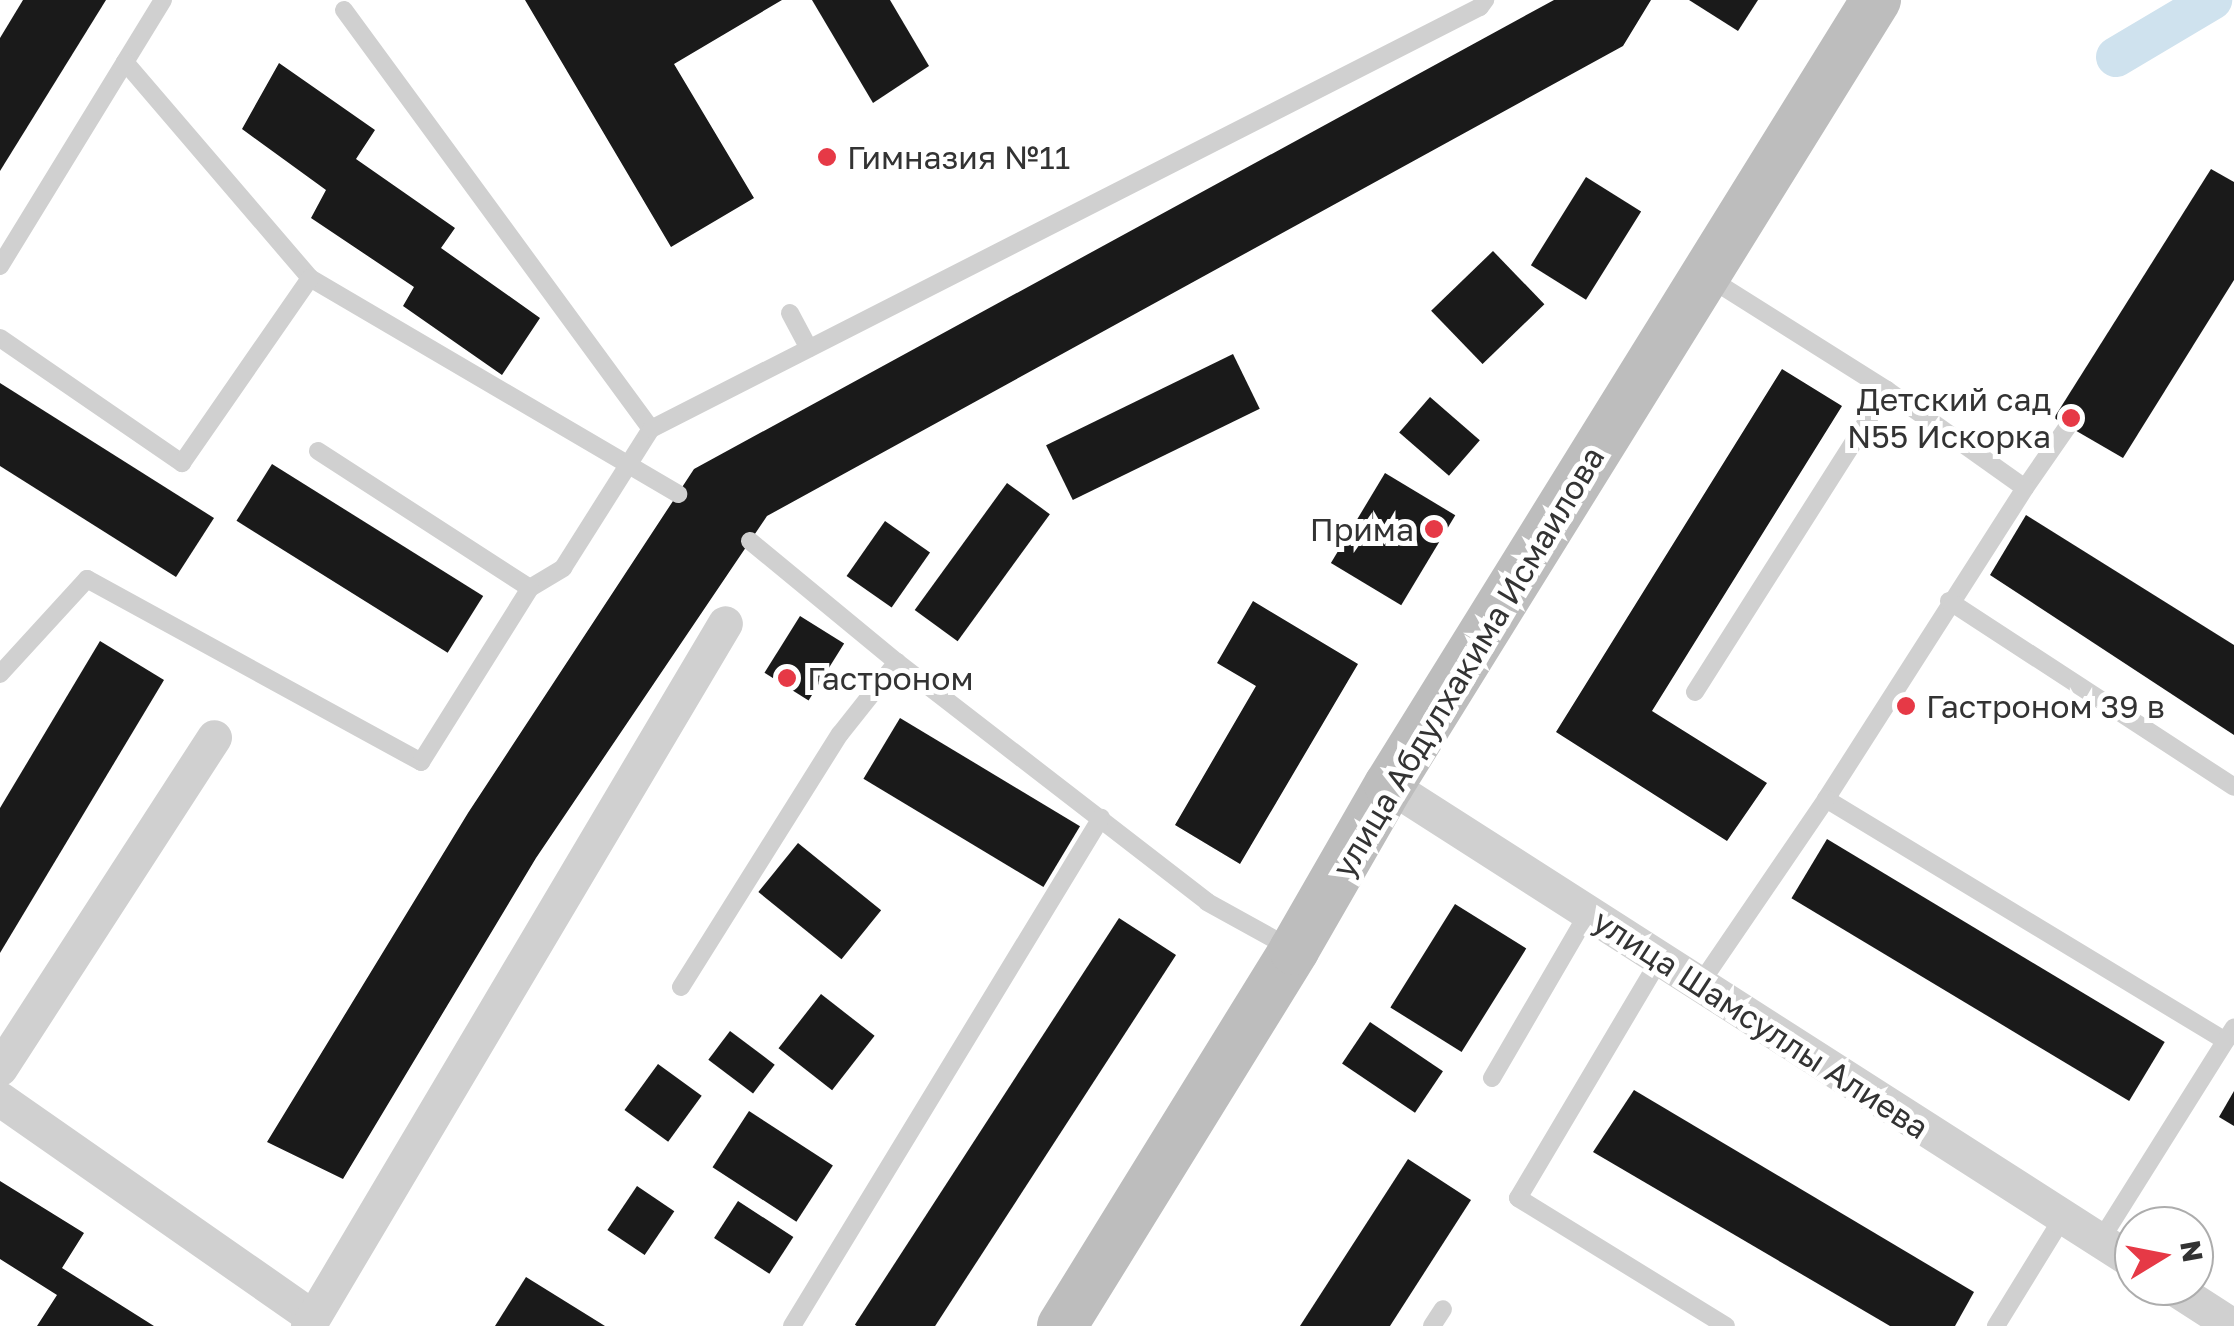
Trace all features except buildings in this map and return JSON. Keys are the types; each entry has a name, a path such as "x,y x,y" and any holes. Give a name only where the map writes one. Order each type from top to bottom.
{"main road":[{"name":"улица Абдулхакима Исмаилова","path":"1062,1326 1294,950 1389,786 1876,0"}],"street":[{"path":"0,1099 310,1321 724,623"},
{"path":"0,1068 214,737"},
{"name":"улица Шамсуллы Алиева","path":"1389,786 2114,1250"},
{"path":"2199,1306 2224,1324"}],"lane":[{"path":"0,266 164,0"},
{"path":"0,674 87,579 422,762 530,588 562,568 651,429 1480,7 1485,0"},
{"path":"344,10 616,375 651,429"},
{"path":"125,62 310,278 630,462 678,494"},
{"path":"1706,276 1887,390 2025,488"},
{"path":"0,338 182,463 310,278"},
{"path":"790,313 809,348"},
{"path":"1695,692 1887,390"},
{"path":"1700,984 1826,799 1949,601 2068,426"},
{"path":"318,451 530,588"},
{"path":"750,541 897,662 1208,902 1294,950"},
{"path":"1949,601 2234,787"},
{"path":"682,986 840,734 897,662"},
{"path":"1826,799 2230,1034 2100,1241"},
{"path":"792,1326 1101,818"},
{"path":"1492,1078 1588,913"},
{"path":"1660,959 1518,1198 1726,1326"},
{"path":"1996,1326 2063,1217"},
{"path":"1432,1326 1442,1309"}],"waterway":[{"path":"2116,57 2212,0"}],"place":[{"name":"Гимназия №11","path":"827,157"},
{"name":"Детский сад N55 Искорка","path":"2071,418"},
{"name":"Прима","path":"1434,529"},
{"name":"Гастроном","path":"787,678"},
{"name":"Гастроном 39 в","path":"1906,706"}]}
